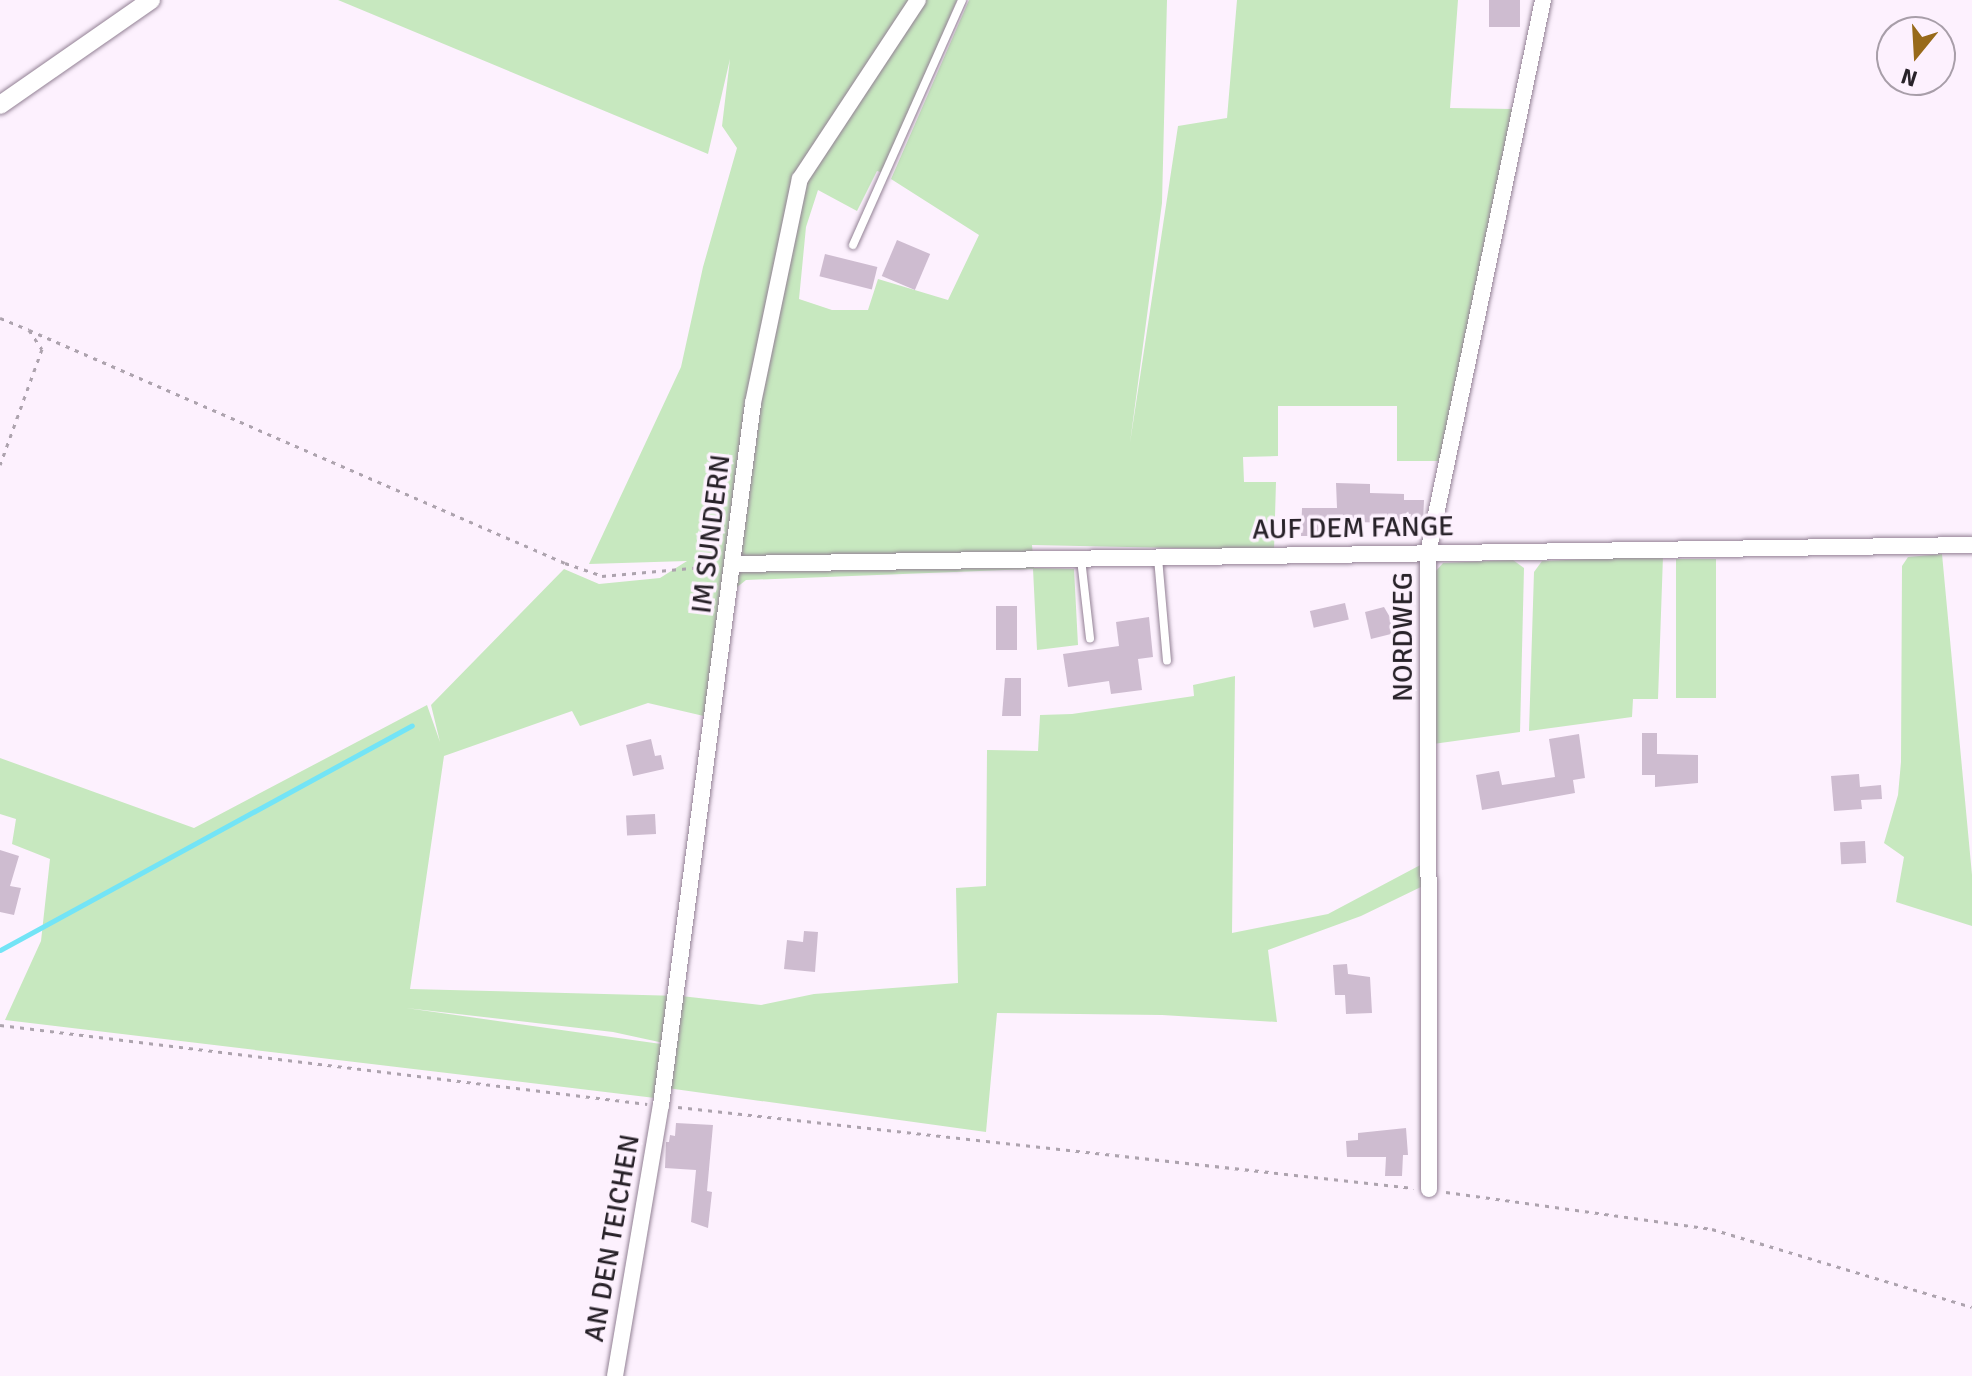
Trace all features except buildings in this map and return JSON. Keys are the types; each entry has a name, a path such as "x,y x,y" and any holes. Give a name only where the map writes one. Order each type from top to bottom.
{"street":[{"path":"0,105 151,0"},
{"name":"IM SUNDERN","path":"660,1107 753,403 800,179 918,0"},
{"name":"NORDWEG","path":"1429,1189 1428,553 1543,0"},
{"name":"AUF DEM FANGE","path":"734,564 1972,545"},
{"name":"AN DEN TEICHEN","path":"615,1376 660,1107"}],"lane":[{"path":"853,245 962,0"},
{"path":"1158,557 1167,661"},
{"path":"1081,559 1090,638"}],"path":[{"path":"0,318 565,563 602,576 734,564"},
{"path":"0,465 42,349 29,330"},
{"path":"0,1025 660,1107 1429,1189 1712,1229 1972,1307"}],"green space":[{"path":"338,0 957,0 884,173 877,171 857,211 818,190 806,227 799,299 832,310 868,310 878,279 948,300 979,235 891,179 969,0 1167,0 1162,203 1130,443 1178,126 1227,118 1237,0 1458,0 1450,108 1512,109 1441,461 1397,461 1397,406 1278,406 1278,456 1243,457 1244,482 1276,482 1274,550 1032,545 1034,568 1074,569 1078,645 1037,650 1033,569 746,580 721,600 708,717 648,703 580,726 572,711 444,756 410,989 681,996 761,1005 814,994 958,983 956,888 986,886 987,750 1038,751 1040,715 1072,714 1194,696 1193,685 1235,676 1232,933 1328,914 1426,862 1425,885 1361,916 1268,950 1277,1022 1162,1015 997,1013 986,1132 667,1088 673,1045 613,1032 406,1008 661,1044 655,1098 5,1020 41,941 50,859 12,844 16,819 0,814 0,758 194,828 427,705 440,742 431,705 564,569 599,584 660,578 687,561 589,564 681,367 703,267 737,148 722,126 730,59 708,154"},
{"path":"1942,554 1972,875 1972,926 1896,902 1904,857 1884,843 1898,795 1901,762 1902,566 1908,557"},
{"path":"1663,556 1658,699 1633,699 1632,717 1529,731 1534,572 1542,561"},
{"path":"1676,559 1716,559 1716,698 1676,698"},
{"path":"1513,560 1524,568 1520,732 1433,744 1435,572 1443,563"}],"waterway":[{"path":"0,950 412,725"}]}
